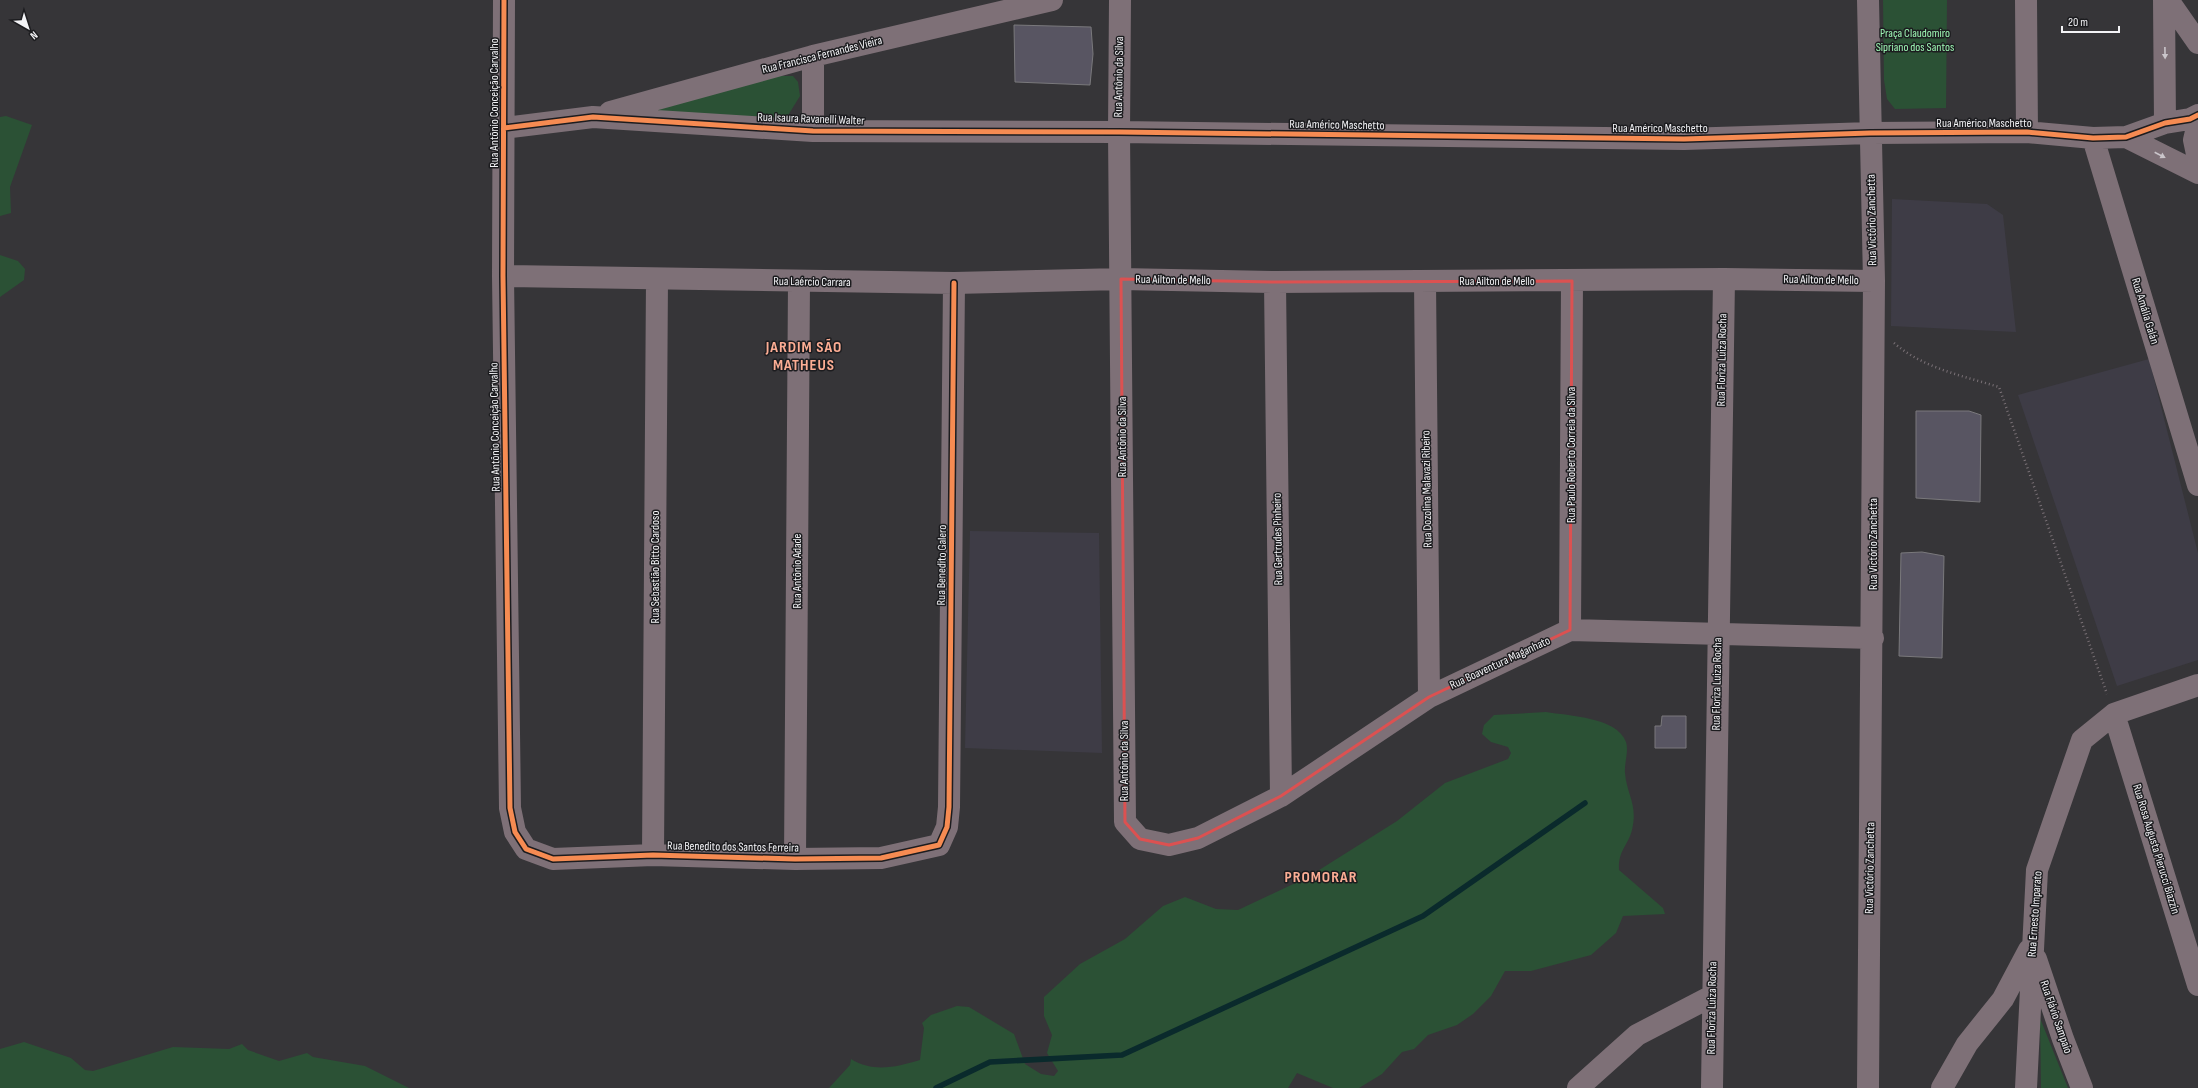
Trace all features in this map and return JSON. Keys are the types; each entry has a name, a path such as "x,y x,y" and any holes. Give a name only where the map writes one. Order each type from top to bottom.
{"street":[{"name":"Rua Antônio Conceição Carvalho","path":"504,0 503,276 510,808 515,832 526,849"},
{"name":"Rua Francisca Fernandes Vieira","path":"593,117 813,56 1052,0"},
{"name":"Rua Antônio da Silva","path":"1120,0 1119,132 1125,822 1140,839 1169,845"},
{"name":"Rua Victório Zanchetta","path":"1868,0 1874,281 1873,638 1868,1088"},
{"path":"2026,0 2027,132"},
{"path":"2164,0 2166,123"},
{"path":"2168,0 2198,43"},
{"path":"813,56 813,131"},
{"name":"Rua Américo Maschetto","path":"1119,132 1684,139 1870,133 2027,132 2093,138 2126,137 2166,123 2190,119 2198,115"},
{"name":"Rua Isaura Ravanelli Walter","path":"504,128 593,117 813,131 1119,132"},
{"path":"2198,124 2194,140 2198,159"},
{"name":"Rua Américo Maschetto","path":"2126,137 2198,173"},
{"name":"Rua Amália Galán","path":"2093,138 2198,484"},
{"name":"Rua Laércio Carrara","path":"503,276 799,282 954,283 1121,279"},
{"name":"Rua Sebastião Bitto Cardoso","path":"653,855 657,279"},
{"name":"Rua Ailton de Mello","path":"1121,279 1275,282 1724,279 1874,281"},
{"name":"Rua Floriza Luiza Rocha","path":"1712,1088 1717,635 1724,279"},
{"name":"Rua Dozolina Malavazi Ribeiro","path":"1425,281 1429,697"},
{"name":"Rua Paulo Roberto Correia da Silva","path":"1570,630 1572,281"},
{"name":"Rua Antônio Adade","path":"795,859 799,282"},
{"name":"Rua Gertrudes Pinheiro","path":"1275,282 1281,796"},
{"name":"Rua Benedito Galero","path":"938,845 947,827 949,807 954,283"},
{"name":"Rua Boaventura Maganhato","path":"1169,845 1198,838 1281,796 1429,697 1570,630 1873,638"},
{"path":"2114,714 2198,685"},
{"name":"Rua Ernesto Imparato","path":"2026,1088 2032,945 2037,870 2082,740 2114,714"},
{"name":"Rua Rosa Augusta Pierucci Biazzin","path":"2114,714 2198,985"},
{"name":"Rua Benedito dos Santos Ferreira","path":"526,849 553,859 653,855 795,859 881,858 938,845"},
{"path":"1942,1088 1967,1044 2003,998 2032,945"},
{"name":"Rua Flávio Sampaio","path":"2032,945 2063,1040 2082,1088"},
{"path":"1578,1088 1637,1035 1712,996"}],"path":[{"path":"1873,325 1904,352 1946,371 2000,387 2114,714"}],"highlighted area":[{"path":"1121,279 1275,282 1572,281 1570,630 1429,697 1281,796 1198,838 1169,845 1140,839 1125,822"}],"shaded area":[{"path":"1892,199 1987,204 2003,215 2016,332 1891,326"},
{"path":"2149,359 2198,553 2198,660 2117,686 2018,395"},
{"path":"970,531 1099,533 1102,753 965,748"}],"green space":[{"name":"Praça Claudomiro Sipriano dos Santos","path":"1883,0 1947,0 1946,108 1895,109 1887,99 1884,80"},
{"path":"777,76 793,76 798,82 800,96 787,117 776,120 650,118 647,102"},
{"path":"6,116 32,125 10,187 11,213 0,216 0,117"},
{"path":"0,255 18,261 25,269 24,280 0,297"},
{"path":"1546,712 1591,719 1603,723 1613,727 1621,734 1626,742 1627,749 1625,773 1633,807 1634,821 1632,830 1620,858 1619,870 1663,908 1665,914 1623,916 1616,933 1591,955 1531,971 1505,971 1491,996 1473,1014 1457,1025 1428,1035 1414,1049 1402,1052 1382,1074 1359,1088 1333,1088 1297,1073 1288,1088 829,1088 850,1065 851,1059 868,1066 877,1067 902,1065 920,1060 924,1028 922,1023 931,1015 957,1006 969,1007 1014,1034 1025,1064 1041,1074 1054,1076 1058,1071 1047,1053 1052,1035 1044,1016 1044,997 1080,964 1125,939 1163,906 1185,897 1216,909 1238,910 1308,877 1397,821 1445,783 1508,759 1511,753 1508,747 1491,742 1482,734 1484,725 1494,715"},
{"path":"2040,1018 2068,1088 2041,1088"},
{"path":"24,1042 71,1058 85,1070 93,1071 173,1047 229,1049 242,1044 248,1050 279,1061 307,1053 313,1057 365,1066 409,1088 0,1088 0,1049"}],"building":[{"path":"1014,25 1091,27 1093,54 1090,85 1015,82"},
{"path":"1916,411 1969,411 1981,415 1980,502 1916,498"},
{"path":"1922,552 1944,556 1942,658 1899,656 1901,553"},
{"path":"1662,716 1686,716 1686,748 1655,748 1655,726 1661,726"}],"waterway":[{"path":"936,1088 990,1062 1122,1055 1423,916 1585,803"}],"cycle path":[{"path":"504,0 503,276 510,808 515,832 526,849 553,859 653,855 795,859 881,858 939,845 947,827 949,807 954,283"},
{"path":"504,128 593,117 813,131 1119,132 1684,139 1870,133 2027,132 2093,138 2126,137 2165,123 2190,119 2198,115"}],"district":[{"name":"JARDIM SÃO MATHEUS","path":"804,356"},
{"name":"PROMORAR","path":"1321,877"}]}
